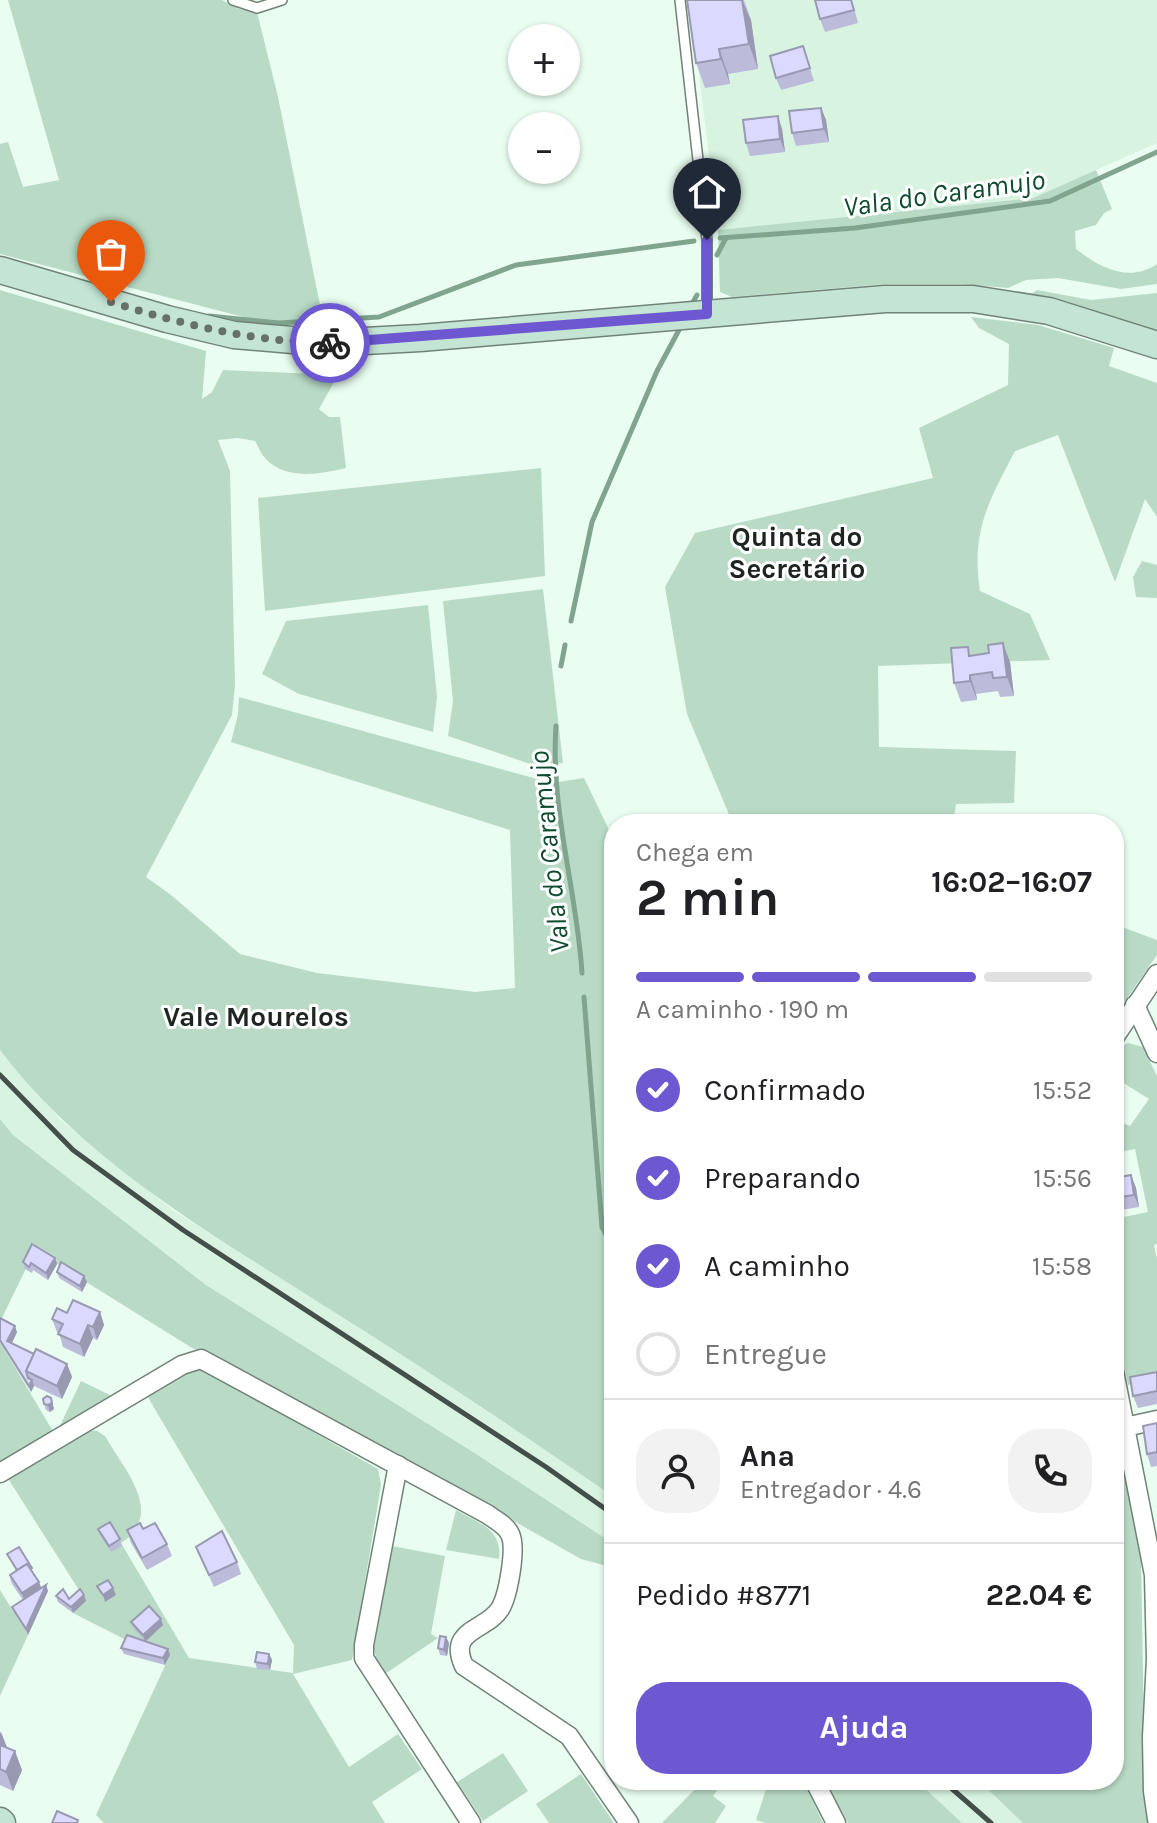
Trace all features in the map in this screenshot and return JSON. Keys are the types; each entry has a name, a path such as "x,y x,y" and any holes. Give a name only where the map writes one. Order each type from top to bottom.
{"street":[{"path":"0,270 200,328 300,342 420,338 885,299 973,299 1049,311 1157,345"},
{"path":"1124,1022 1157,974"},
{"path":"1135,1005 1157,1053"},
{"path":"0,1473 182,1365 201,1359 503,1525 511,1535 513,1557 502,1606 465,1637 460,1646 460,1656 464,1666 474,1674 569,1736 604,1787"},
{"path":"1125,1427 1157,1420"},
{"path":"1124,1422 1154,1575 1156,1659 1152,1737 1157,1818"},
{"path":"398,1465 364,1658 471,1823"},
{"path":"606,1790 629,1823"},
{"path":"819,1790 836,1823"}],"lane":[{"path":"233,0 257,8 282,0"},
{"path":"680,0 707,240 707,314"}],"shaded area":[{"path":"8,0 222,0 239,9 257,12 278,97 324,325 271,324 0,254 0,144 8,142 23,187 59,180"},
{"path":"690,0 1157,0 1157,143 1033,198 718,230"},
{"path":"1096,170 1112,209 1104,213 1096,225 1075,231 1076,249 1105,267 1125,273 1146,270 1157,264 1157,284 1121,289 1058,278 1026,280 1008,288 961,284 886,284 732,297 720,292 718,230 1033,198"},
{"path":"0,290 206,351 202,399 212,392 223,370 338,375 319,409 329,417 340,417 346,468 315,474 293,473 273,465 255,441 238,438 218,440 230,471 235,685 232,715 146,877 240,954 317,973 475,992 515,988 510,830 231,742 239,697 552,783 584,778 604,819 604,1490 471,1400 151,1193 70,1127 0,1050"},
{"path":"1037,290 1091,300 1157,293 1157,332 1073,304 1030,295"},
{"path":"971,317 1038,325 1114,348 1109,366 1157,383 1157,517 1145,499 1115,582 1058,435 1015,451 990,502 978,551 980,591 1030,614 1050,660 878,666 879,747 1016,751 1014,803 956,804 954,814 729,814 687,714 665,587 695,533 933,478 919,428 1008,385 1009,344 979,328"},
{"path":"541,468 545,576 265,611 258,498"},
{"path":"1142,561 1157,565 1157,598 1136,597 1133,577"},
{"path":"543,589 563,763 539,767 448,736 453,701 443,601"},
{"path":"428,605 437,697 433,732 299,694 262,674 286,621"},
{"path":"1124,928 1157,940 1157,955 1124,1003"},
{"path":"1128,1043 1143,1047 1157,1076 1157,1244 1154,1245 1157,1259 1157,1379 1128,1385 1124,1365 1124,1217 1148,1212 1135,1149 1124,1151 1124,1123 1130,1126 1149,1099 1124,1083 1124,1045"},
{"path":"0,1050 61,1120 174,1211 483,1406 604,1490 604,1537 206,1285 13,1135 0,1119"},
{"path":"0,1119 13,1135 206,1285 604,1537 604,1565 581,1559 328,1416 304,1408 269,1384 224,1360 192,1348 35,1250 0,1322"},
{"path":"0,1342 54,1433 0,1465"},
{"path":"196,1365 378,1469 381,1485 352,1660 293,1674 349,1767 398,1734 422,1769 372,1802 385,1823 104,1823 96,1815 170,1655 136,1645 73,1613 86,1601 7,1477 89,1430 105,1436 130,1477 141,1505 140,1518 134,1531 121,1543 189,1658 293,1673 294,1645 146,1394"},
{"path":"81,1381 110,1395 109,1400 57,1432"},
{"path":"1124,1463 1141,1559 1145,1790 1153,1823 1023,1823 988,1790 1124,1790"},
{"path":"456,1510 493,1534 499,1559 446,1550"},
{"path":"392,1546 445,1556 431,1634 438,1638 385,1674 374,1649"},
{"path":"0,1590 28,1635 0,1696"},
{"path":"503,1753 528,1791 483,1821 457,1782"},
{"path":"581,1774 614,1823 549,1823 536,1804"},
{"path":"694,1790 718,1790 713,1796 726,1806 715,1823 662,1823"},
{"path":"766,1790 808,1790 823,1823 766,1823 756,1820"},
{"path":"830,1790 927,1790 962,1823 848,1823"},
{"path":"927,1790 988,1790 1023,1823 962,1823"}],"building":[{"path":"687,0 742,0 749,44 719,49 721,59 696,63"},
{"path":"815,0 851,0 854,10 820,19"},
{"path":"803,46 810,68 776,78 770,56"},
{"path":"821,108 824,129 792,133 789,111"},
{"path":"778,116 780,139 746,143 743,120"},
{"path":"1003,643 1007,677 993,678 992,672 970,675 970,681 954,683 951,648 968,647 969,656 989,653 988,645"},
{"path":"1131,1175 1134,1195 1124,1196 1124,1176"},
{"path":"32,1244 55,1258 46,1273 31,1263 29,1267 23,1262"},
{"path":"61,1262 84,1276 80,1286 57,1272"},
{"path":"73,1300 100,1312 93,1327 88,1325 80,1344 58,1334 63,1324 52,1319 57,1308 67,1313"},
{"path":"0,1318 15,1326 7,1341 34,1354 26,1371 32,1380 29,1386 0,1340"},
{"path":"36,1349 67,1364 57,1386 26,1371"},
{"path":"1157,1372 1157,1391 1133,1396 1130,1377"},
{"path":"47,1396 52,1403 48,1405 44,1404 43,1399"},
{"path":"1157,1423 1157,1452 1147,1454 1143,1426"},
{"path":"110,1522 120,1539 109,1546 98,1529"},
{"path":"140,1523 143,1529 155,1523 167,1544 142,1558 127,1530"},
{"path":"222,1531 237,1562 209,1575 196,1547"},
{"path":"19,1547 32,1568 27,1564 17,1570 7,1554"},
{"path":"27,1564 39,1582 22,1593 10,1575"},
{"path":"108,1580 113,1588 103,1595 97,1586"},
{"path":"46,1585 26,1629 12,1607"},
{"path":"63,1589 69,1599 80,1589 84,1595 71,1607 56,1596"},
{"path":"149,1606 161,1619 143,1635 131,1622"},
{"path":"127,1635 168,1649 163,1658 121,1648"},
{"path":"440,1636 446,1637 444,1650 438,1648"},
{"path":"257,1652 269,1654 268,1664 255,1662"},
{"path":"0,1745 15,1751 6,1772 0,1769"},
{"path":"57,1811 78,1820 77,1823 52,1823"}],"waterway":[{"name":"Vala do Caramujo","path":"720,238 855,228 1050,201 1157,152"},
{"name":"Vala do Caramujo","path":"717,255 726,238"},
{"name":"Vala do Caramujo","path":"209,316 279,323 379,317 516,265 694,241"},
{"name":"Vala do Caramujo","path":"693,302 697,295"},
{"name":"Vala do Caramujo","path":"571,621 592,522 657,371 679,330"},
{"name":"Vala do Caramujo","path":"561,666 565,645"},
{"name":"Vala do Caramujo","path":"556,726 560,819 582,973"},
{"name":"Vala do Caramujo","path":"584,997 604,1231"}],"railway":[{"path":"0,1075 73,1150 183,1230 604,1508"},
{"path":"953,1790 991,1823"}],"way so far":[{"path":"111,302 234,335 330,343"}],"district":[{"name":"Quinta do Secretário","path":"797,552"},
{"name":"Vale Mourelos","path":"256,1016"}],"route":[{"path":"330,343 707,314 707,240"}]}
